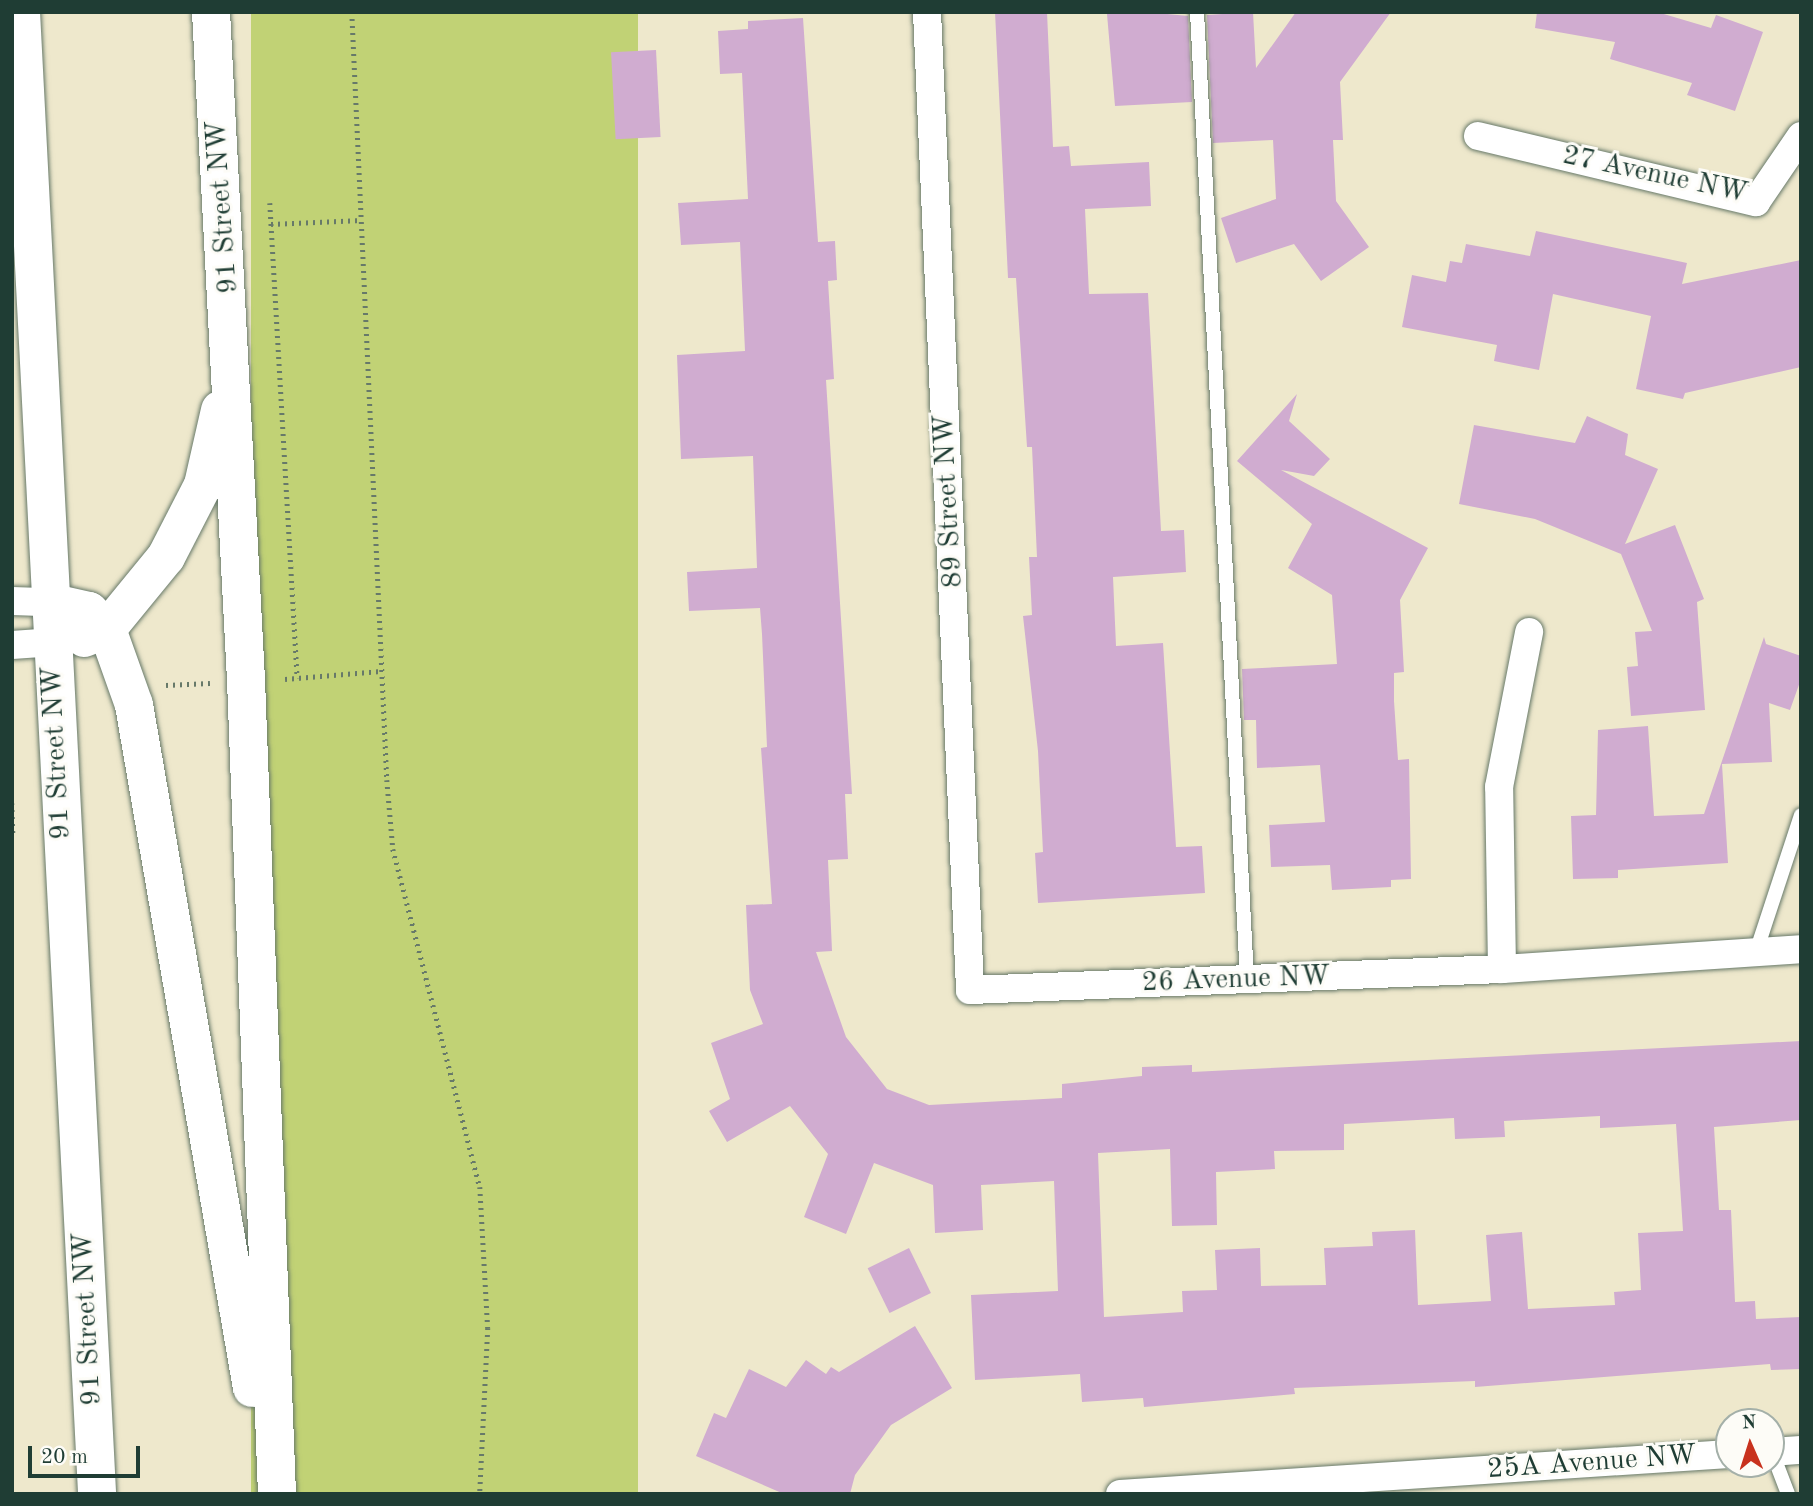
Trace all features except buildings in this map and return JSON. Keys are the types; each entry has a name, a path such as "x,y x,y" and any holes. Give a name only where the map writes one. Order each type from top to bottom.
{"main road":[{"name":"91 Street NW","path":"21,12 30,601 51,642 97,1494"},
{"name":"91 Street NW","path":"209,23 226,232 277,1494"},
{"path":"51,642 107,629 166,557 202,485 220,409 226,232"},
{"path":"30,601 89,611 107,629 134,705 268,1494"}],"street":[{"name":"89 Street NW","path":"927,12 970,990"},
{"name":"27 Avenue NW","path":"1478,135 1756,202 1801,136"},
{"path":"1502,969 1499,787 1529,632"},
{"path":"12,645 51,642"},
{"name":"26 Avenue NW","path":"970,990 1502,969 1801,949"},
{"name":"25A Avenue NW","path":"1120,1494 1715,1455"}],"lane":[{"path":"1198,12 1247,979"},
{"path":"1756,952 1801,814"}],"path":[{"path":"352,12 381,671 393,849 480,1187 488,1328 480,1494"},
{"path":"270,203 297,678"},
{"path":"271,225 362,220"},
{"path":"281,679 381,671"},
{"path":"156,685 211,683"},
{"path":"12,803 13,836"}],"green space":[{"path":"251,12 638,12 638,1494 251,1494"}]}
